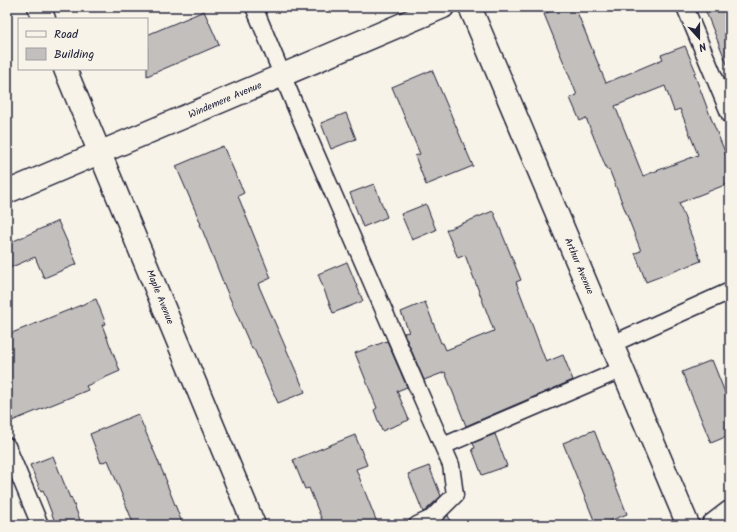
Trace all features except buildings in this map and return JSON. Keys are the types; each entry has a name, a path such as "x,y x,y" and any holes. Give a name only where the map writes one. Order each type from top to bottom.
{"street":[{"path":"39,7 44,18"},
{"name":"Windemere Avenue","path":"7,192 443,7"},
{"name":"Arthur Avenue","path":"470,7 688,525"},
{"name":"Maple Avenue","path":"65,70 254,525"},
{"path":"713,525 730,512"}],"lane":[{"path":"254,7 451,466 455,495 432,518 417,525"},
{"path":"686,7 730,115"},
{"path":"612,344 730,291"},
{"path":"443,446 623,369"},
{"path":"7,446 40,525"}]}
